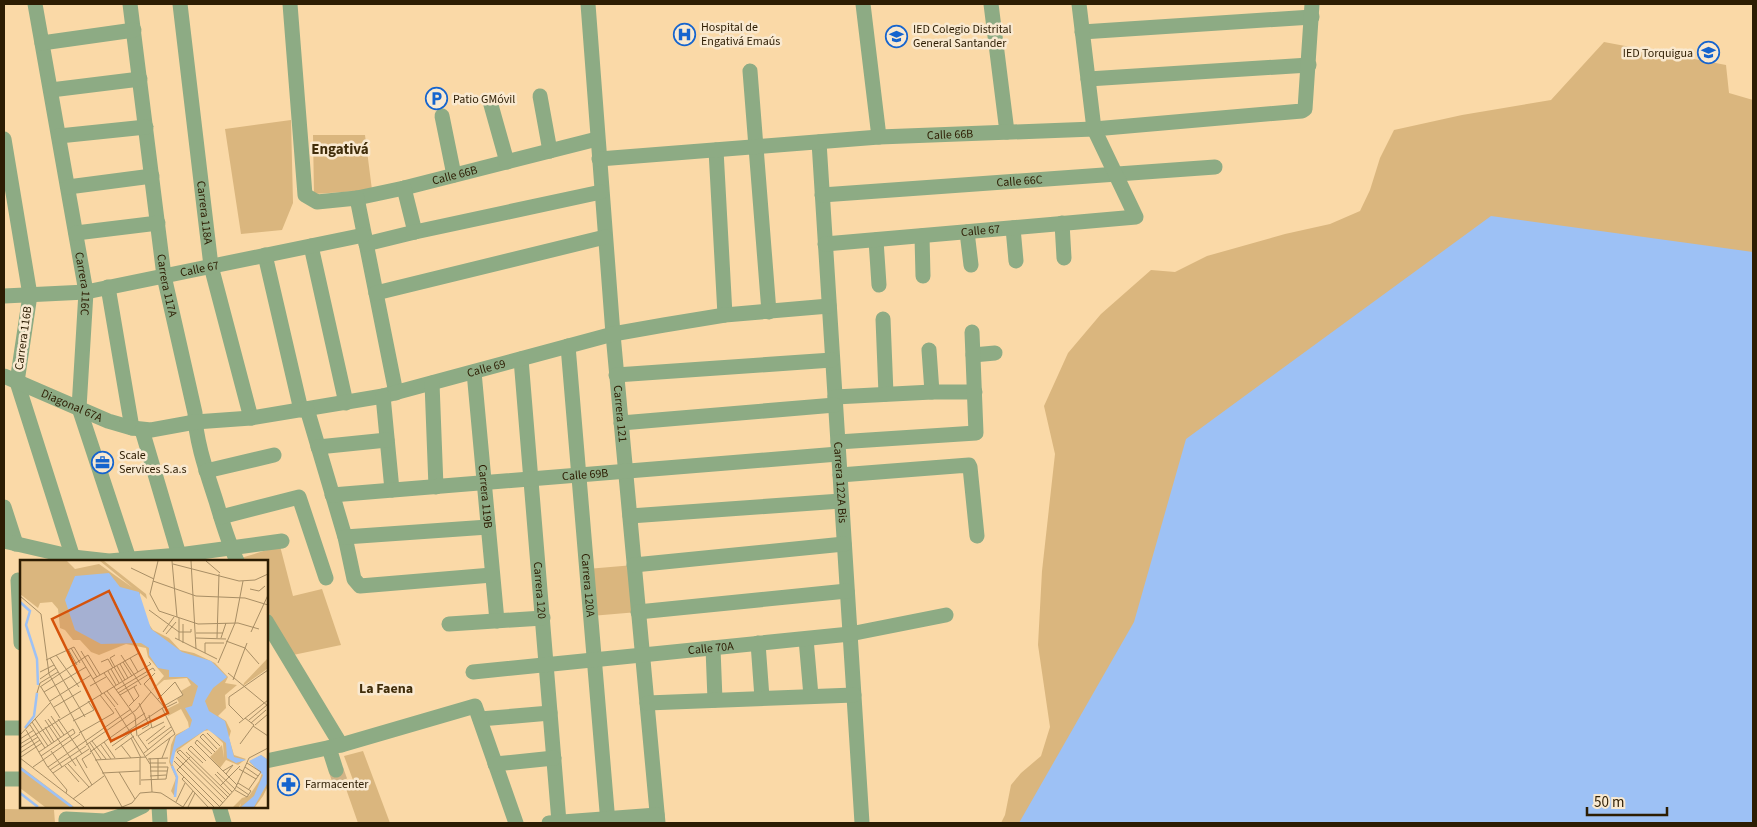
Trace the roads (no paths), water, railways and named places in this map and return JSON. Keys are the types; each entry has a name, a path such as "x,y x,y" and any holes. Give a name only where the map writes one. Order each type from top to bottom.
{"street":[{"name":"Carrera 116C","path":"35,4 86,292 79,408 129,559"},
{"name":"Carrera 117A","path":"130,4 164,276 206,471 234,554"},
{"name":"Carrera 118A","path":"180,4 211,266 250,418"},
{"name":"Calle 66B","path":"290,4 305,195 310,200 318,202 356,198 404,188 597,139"},
{"name":"Carrera 121","path":"588,4 616,375 658,819"},
{"path":"863,4 878,137"},
{"path":"991,4 1006,132"},
{"path":"1079,4 1094,129 1116,175"},
{"path":"1082,32 1312,10 1309,64 1088,79"},
{"path":"42,44 134,30"},
{"name":"Calle 66B","path":"599,159 878,137 1094,129 1302,111 1305,109 1309,64"},
{"path":"750,71 768,312"},
{"path":"50,90 140,79"},
{"path":"540,96 550,151"},
{"path":"491,105 507,162"},
{"path":"442,116 454,175"},
{"path":"59,136 146,127"},
{"name":"Carrera 116B","path":"4,138 30,295 10,379 74,559"},
{"name":"Carrera 122A Bis","path":"818,142 862,823"},
{"path":"716,150 725,315"},
{"name":"Calle 66C","path":"822,195 1215,167"},
{"name":"Calle 67","path":"825,244 1136,217 1116,175"},
{"path":"68,187 152,176"},
{"path":"404,188 415,232"},
{"name":"Calle 67","path":"4,296 86,292 311,246 415,232 601,192"},
{"path":"356,198 376,293 390,394 386,440 392,490"},
{"path":"76,233 158,223"},
{"path":"1062,223 1064,258"},
{"path":"1013,228 1016,261"},
{"path":"967,232 971,265"},
{"path":"922,236 923,276"},
{"path":"376,293 605,237"},
{"path":"876,240 879,285"},
{"path":"311,246 346,403"},
{"path":"264,256 304,410 318,447 354,579 360,586 492,575"},
{"path":"108,287 137,429 179,556"},
{"name":"Calle 69","path":"137,429 151,430 195,422 250,418 346,403 390,394 613,334 725,315 829,306"},
{"path":"884,319 886,394"},
{"path":"621,423 886,394 975,392 972,332"},
{"name":"Carrera 120A","path":"568,346 608,821"},
{"path":"929,350 932,392"},
{"path":"973,355 995,353"},
{"name":"Carrera 120","path":"521,359 554,758 554,823"},
{"path":"616,375 832,360"},
{"name":"Carrera 119B","path":"474,372 497,621"},
{"name":"Diagonal 67A","path":"10,379 108,421 137,429"},
{"path":"432,383 436,487"},
{"name":"Calle 69B","path":"332,495 625,471 976,433 975,392"},
{"path":"318,447 386,440"},
{"path":"206,471 274,456"},
{"path":"840,475 969,465 977,536"},
{"path":"221,517 299,497 326,578"},
{"path":"630,516 841,501"},
{"path":"4,507 10,542 74,559 92,560"},
{"path":"344,537 488,527"},
{"path":"119,560 234,554 282,541"},
{"path":"634,565 844,544"},
{"path":"14,579 20,633"},
{"path":"638,612 847,591"},
{"name":"Calle 70A","path":"473,672 850,634 946,614"},
{"path":"449,624 542,618"},
{"path":"268,625 335,746 336,770"},
{"path":"806,639 811,696"},
{"path":"758,644 762,698"},
{"path":"713,648 715,700"},
{"path":"647,703 854,695"},
{"path":"477,712 516,823"},
{"path":"268,761 477,712 550,713"},
{"path":"4,728 20,728"},
{"path":"495,764 554,758"},
{"path":"4,779 20,779"},
{"path":"66,821 89,813 105,822 141,807"},
{"path":"159,807 160,823"},
{"path":"218,807 224,823"},
{"path":"554,823 658,819"}],"water":[{"path":"1491,216 1753,252 1753,823 1019,823 1134,622 1186,439"}],"tunnel":[{"path":"336,770 340,781"}],"place":[{"name":"Hospital de Engativá Emaús","path":"685,34"},
{"name":"IED Colegio Distrital General Santander","path":"897,36"},
{"name":"IED Torquigua","path":"1709,53"},
{"name":"Patio GMóvil","path":"437,99"},
{"name":"Scale Services S.a.s","path":"103,462"},
{"name":"Farmacenter","path":"289,784"}],"district":[{"name":"Engativá","path":"340,149"},
{"name":"La Faena","path":"386,688"}]}
